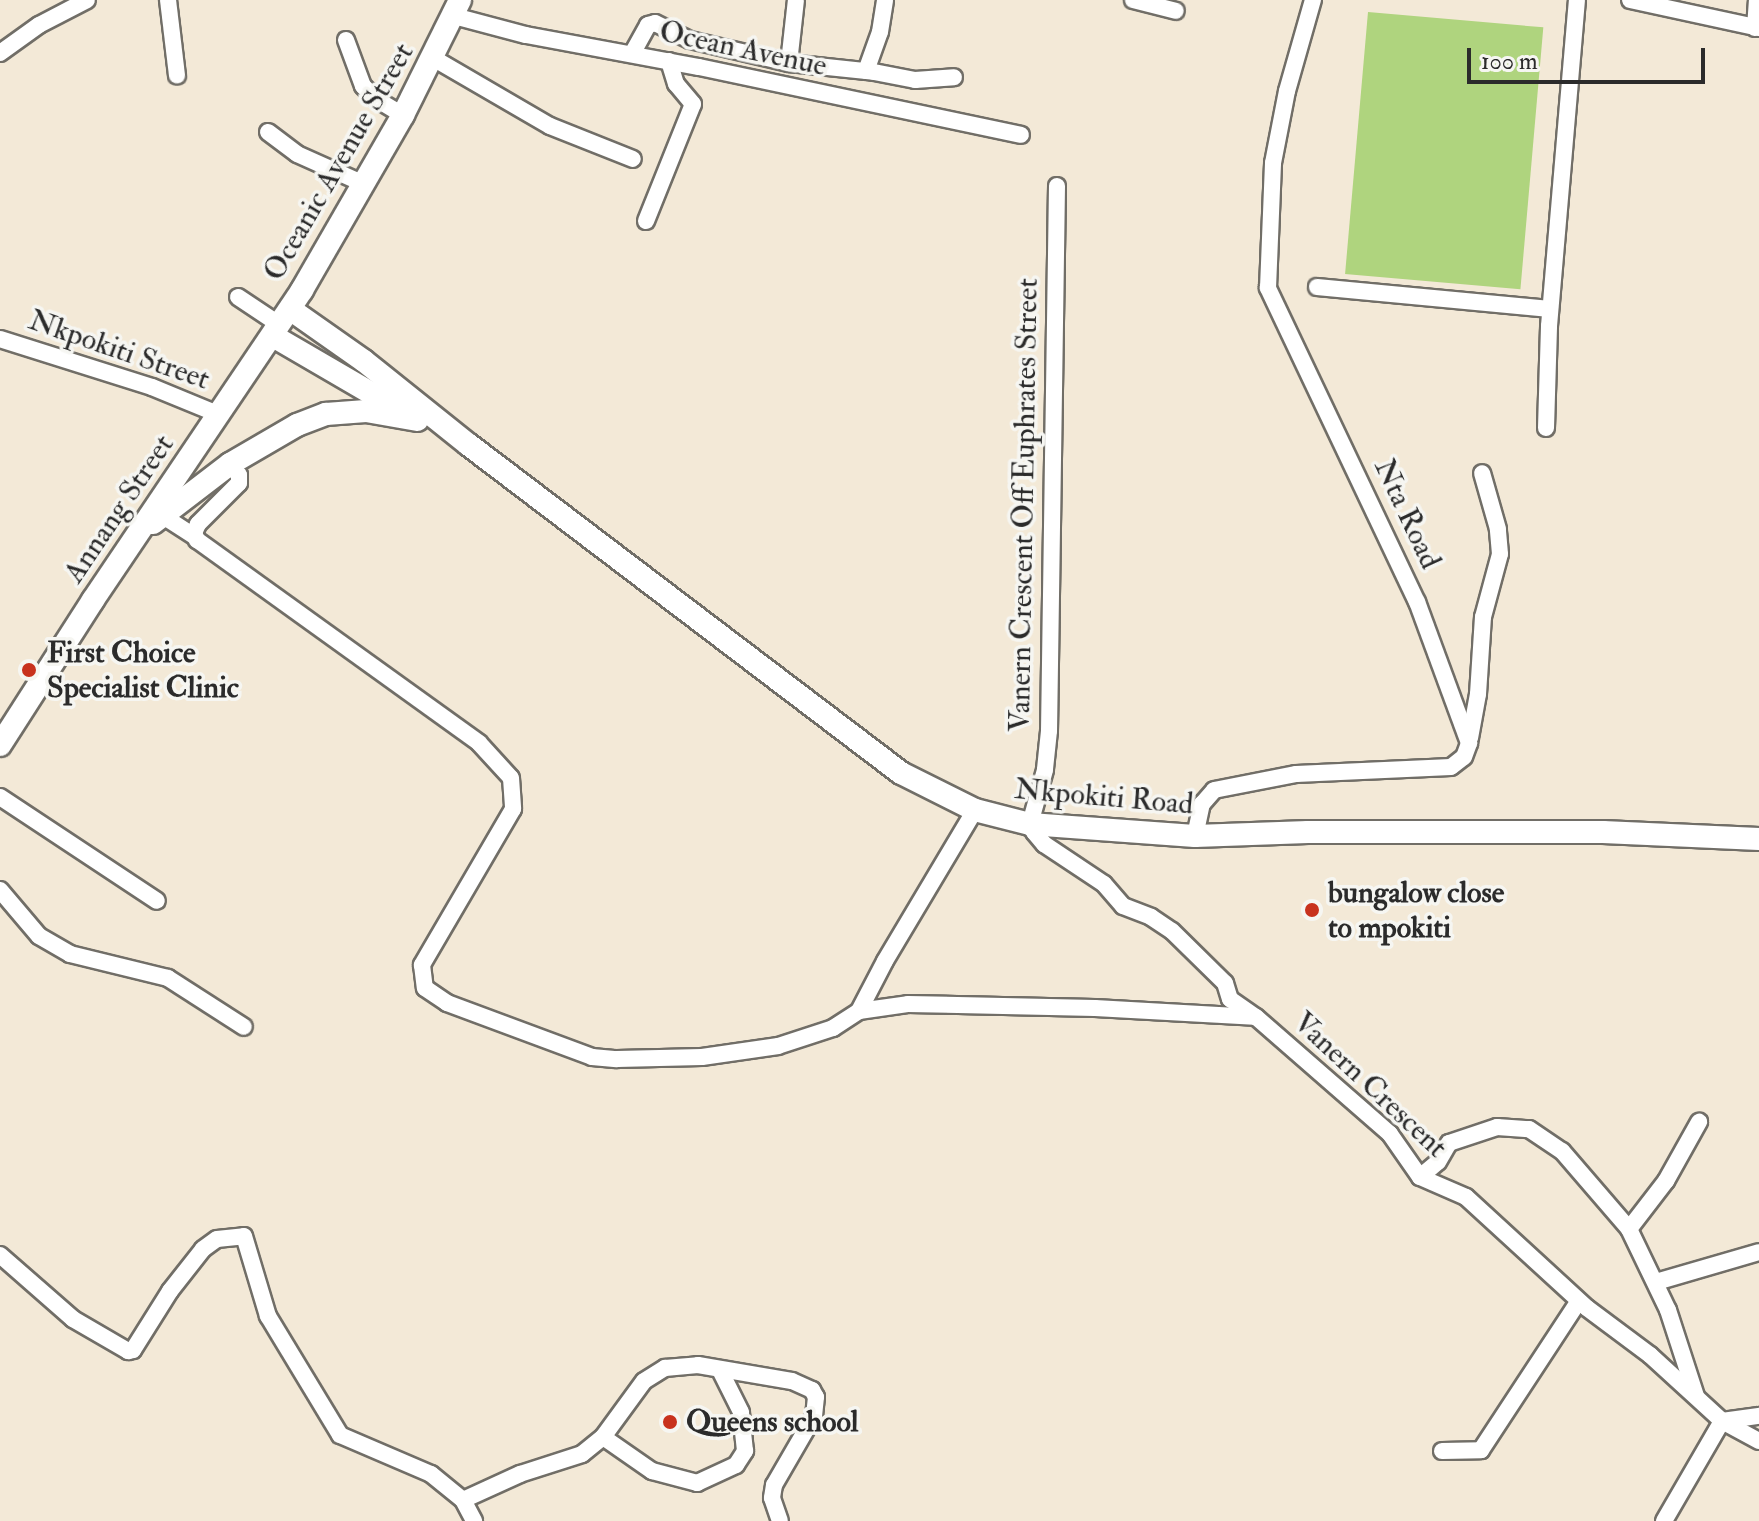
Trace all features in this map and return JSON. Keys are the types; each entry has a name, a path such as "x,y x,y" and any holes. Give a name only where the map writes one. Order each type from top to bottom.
{"main road":[{"name":"Oceanic Avenue Street","path":"281,323 403,115 457,8"},
{"path":"281,323 364,361 469,445"},
{"path":"281,323 349,381 417,420 469,445"},
{"name":"Annang Street","path":"0,745 138,533 281,323"},
{"path":"326,414 364,361"},
{"path":"138,533 267,440 326,414 366,411 417,420"},
{"name":"Nkpokiti Road","path":"469,445 901,773 975,810 1030,824 1195,836 1308,832 1603,832 1759,839"}],"street":[{"path":"0,53 39,25 87,0"},
{"path":"168,0 177,75"},
{"path":"789,63 796,0"},
{"path":"866,71 880,32 885,0"},
{"path":"1133,0 1176,11"},
{"name":"Nta Road","path":"1313,0 1287,91 1273,163 1268,288 1417,602 1469,743"},
{"path":"1546,428 1550,309 1577,0"},
{"path":"1630,0 1757,28 1757,0"},
{"name":"Ocean Avenue","path":"457,8 526,35 669,61 1021,135"},
{"path":"632,54 648,25 655,23 690,40 789,63 915,80 954,77"},
{"path":"346,40 363,86 403,115"},
{"path":"433,58 550,126 633,159"},
{"path":"646,221 693,104 676,84 669,61"},
{"path":"268,132 297,154 364,184"},
{"name":"Vanern Crescent Off Euphrates Street","path":"1030,824 1045,770 1049,731 1057,186"},
{"path":"1317,287 1550,309"},
{"path":"238,297 281,323"},
{"name":"Nkpokiti Street","path":"0,339 152,387 220,415"},
{"path":"194,536 210,509 239,483 239,475 230,464"},
{"path":"1195,836 1202,804 1214,790 1296,774 1451,767 1464,757 1478,694 1483,617 1500,554 1498,529 1482,473"},
{"path":"163,516 479,743 511,778 513,809 422,965 425,988 447,1003 592,1057 617,1059 702,1057 778,1046 833,1028 859,1011 908,1004 1095,1008 1256,1017"},
{"path":"0,797 157,901"},
{"path":"859,1011 885,961 975,810"},
{"name":"Vanern Crescent","path":"1030,824 1044,844 1104,884 1123,906 1151,917 1172,931 1225,983 1230,999 1256,1017 1390,1134 1420,1177 1466,1197 1579,1301 1650,1355 1722,1421 1759,1441"},
{"path":"0,890 39,936 70,954 168,978 244,1027"},
{"path":"1629,1229 1666,1181 1699,1122"},
{"path":"1420,1177 1438,1162 1449,1143 1497,1127 1529,1129 1562,1151 1629,1229 1656,1282 1696,1397"},
{"path":"0,1255 73,1319 128,1351 133,1350 170,1291 203,1249 217,1239 244,1236 268,1316 340,1435 431,1474 463,1500 474,1521"},
{"path":"1656,1282 1759,1252"},
{"path":"1442,1451 1481,1450 1579,1301"},
{"path":"463,1500 520,1474 582,1454 603,1437 644,1381 665,1368 698,1365 792,1381 812,1390 816,1397 814,1416 774,1485 772,1498 780,1521"},
{"path":"603,1437 652,1471 697,1483 736,1465 745,1451 741,1412 720,1370"},
{"path":"1664,1521 1722,1421 1759,1416"}],"green space":[{"path":"1368,12 1543,27 1520,289 1345,274"}],"place":[{"name":"First Choice Specialist Clinic","path":"29,670"},
{"name":"bungalow close to mpokiti","path":"1312,910"},
{"name":"Queens school","path":"670,1422"}]}
